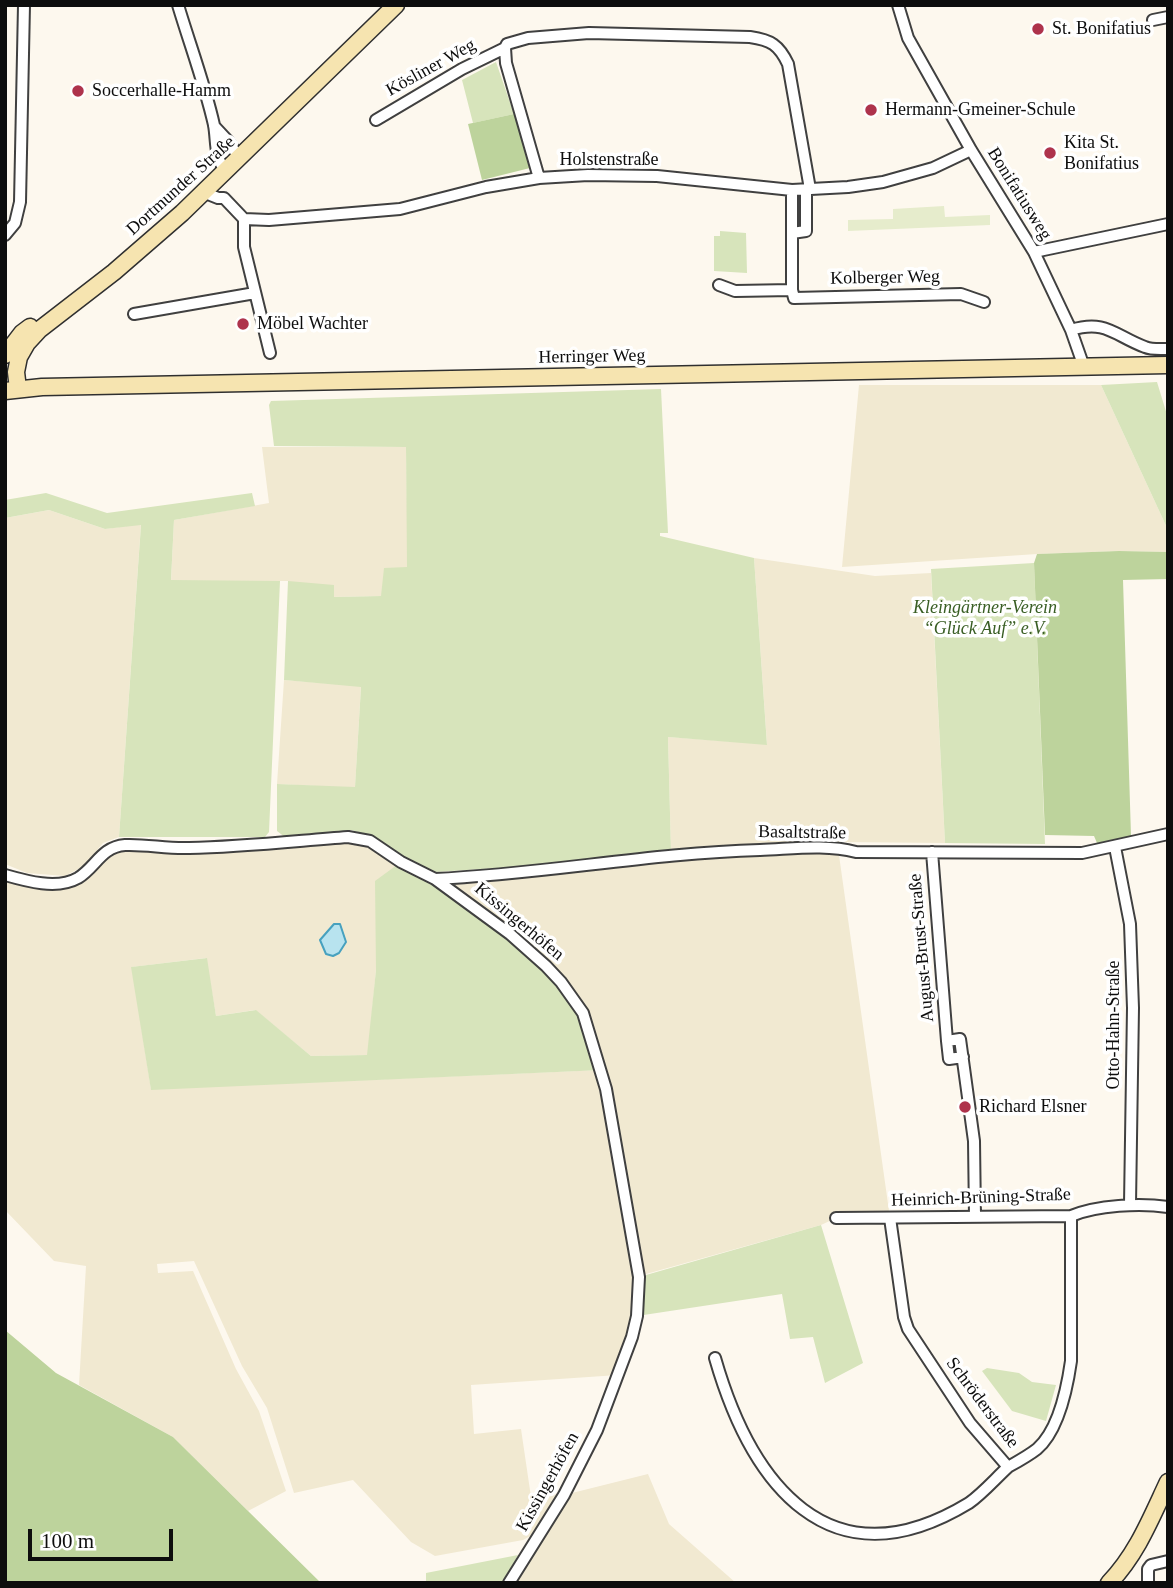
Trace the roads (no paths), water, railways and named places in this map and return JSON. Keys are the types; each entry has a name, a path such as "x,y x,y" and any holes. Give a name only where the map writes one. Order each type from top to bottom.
{"main road":[{"name":"Dortmunder Straße","path":"11,390 19,357 39,330 114,272 182,213 383,5"},
{"name":"Dortmunder Straße","path":"237,155 396,5"},
{"name":"Dortmunder Straße","path":"5,355 22,333 94,279 222,171"},
{"name":"Herringer Weg","path":"11,390 1168,365"},
{"path":"1109,1583 1143,1536 1168,1482"}],"street":[{"path":"5,235 15,223 20,202 24,5"},
{"path":"178,5 214,126 225,198 244,219 244,247 270,353"},
{"name":"Bonifatiusweg","path":"898,5 908,38 971,150 1034,252 1071,330 1084,367"},
{"path":"1153,20 1168,17"},
{"name":"Kösliner Weg","path":"376,120 462,69 514,41 528,38 589,33 766,39 782,49 788,64 808,189"},
{"path":"505,48 511,82 539,178"},
{"path":"214,126 237,155"},
{"name":"Holstenstraße","path":"244,219 281,219 400,209 486,187 539,178 588,175 635,175 792,190 848,187 933,168 971,150"},
{"path":"792,233 806,231 808,189"},
{"path":"792,190 792,290"},
{"path":"203,192 225,198"},
{"path":"1034,252 1168,224"},
{"name":"Kolberger Weg","path":"719,285 735,291 792,290 794,298 961,294 984,302"},
{"path":"134,314 255,293"},
{"path":"1071,330 1084,326 1099,326 1147,349 1168,349"},
{"name":"Basaltstraße","path":"435,879 534,872 646,857 741,850 838,848 856,852 1082,853 1168,834"},
{"name":"Kissingerhöfen","path":"5,875 27,881 71,881 80,876 104,852 126,845 188,848 348,837 370,841 470,903 535,955 561,982 583,1013 606,1088 639,1277 638,1301 632,1337 601,1420 564,1494 509,1583"},
{"name":"Otto-Hahn-Straße","path":"1115,847 1130,923 1133,1008 1130,1204"},
{"name":"August-Brust-Straße","path":"932,852 947,1041 960,1039 974,1141 975,1217"},
{"name":"Heinrich-Brüning-Straße","path":"836,1218 1071,1216 1085,1210 1130,1204 1168,1207"},
{"name":"Schröderstraße","path":"890,1218 908,1329 970,1423 1008,1468 1038,1448 1053,1426 1068,1384 1071,1361 1071,1216"},
{"path":"715,1358 738,1426 755,1458 792,1506 810,1522 833,1534 877,1539 923,1529 969,1503 1008,1468"},
{"path":"1148,1581 1148,1569 1151,1565 1168,1561"}],"water":[{"path":"334,924 340,924 346,942 339,953 333,956 326,954 320,940"}],"place":[{"name":"St. Bonifatius","path":"1038,29"},
{"name":"Soccerhalle-Hamm","path":"78,91"},
{"name":"Hermann-Gmeiner-Schule","path":"871,110"},
{"name":"Kita St. Bonifatius","path":"1050,153"},
{"name":"Möbel Wachter","path":"243,324"},
{"name":"Richard Elsner","path":"965,1107"}],"park label":[{"name":"Kleingärtner-Verein “Glück Auf” e.V.","path":"985,618"}]}
